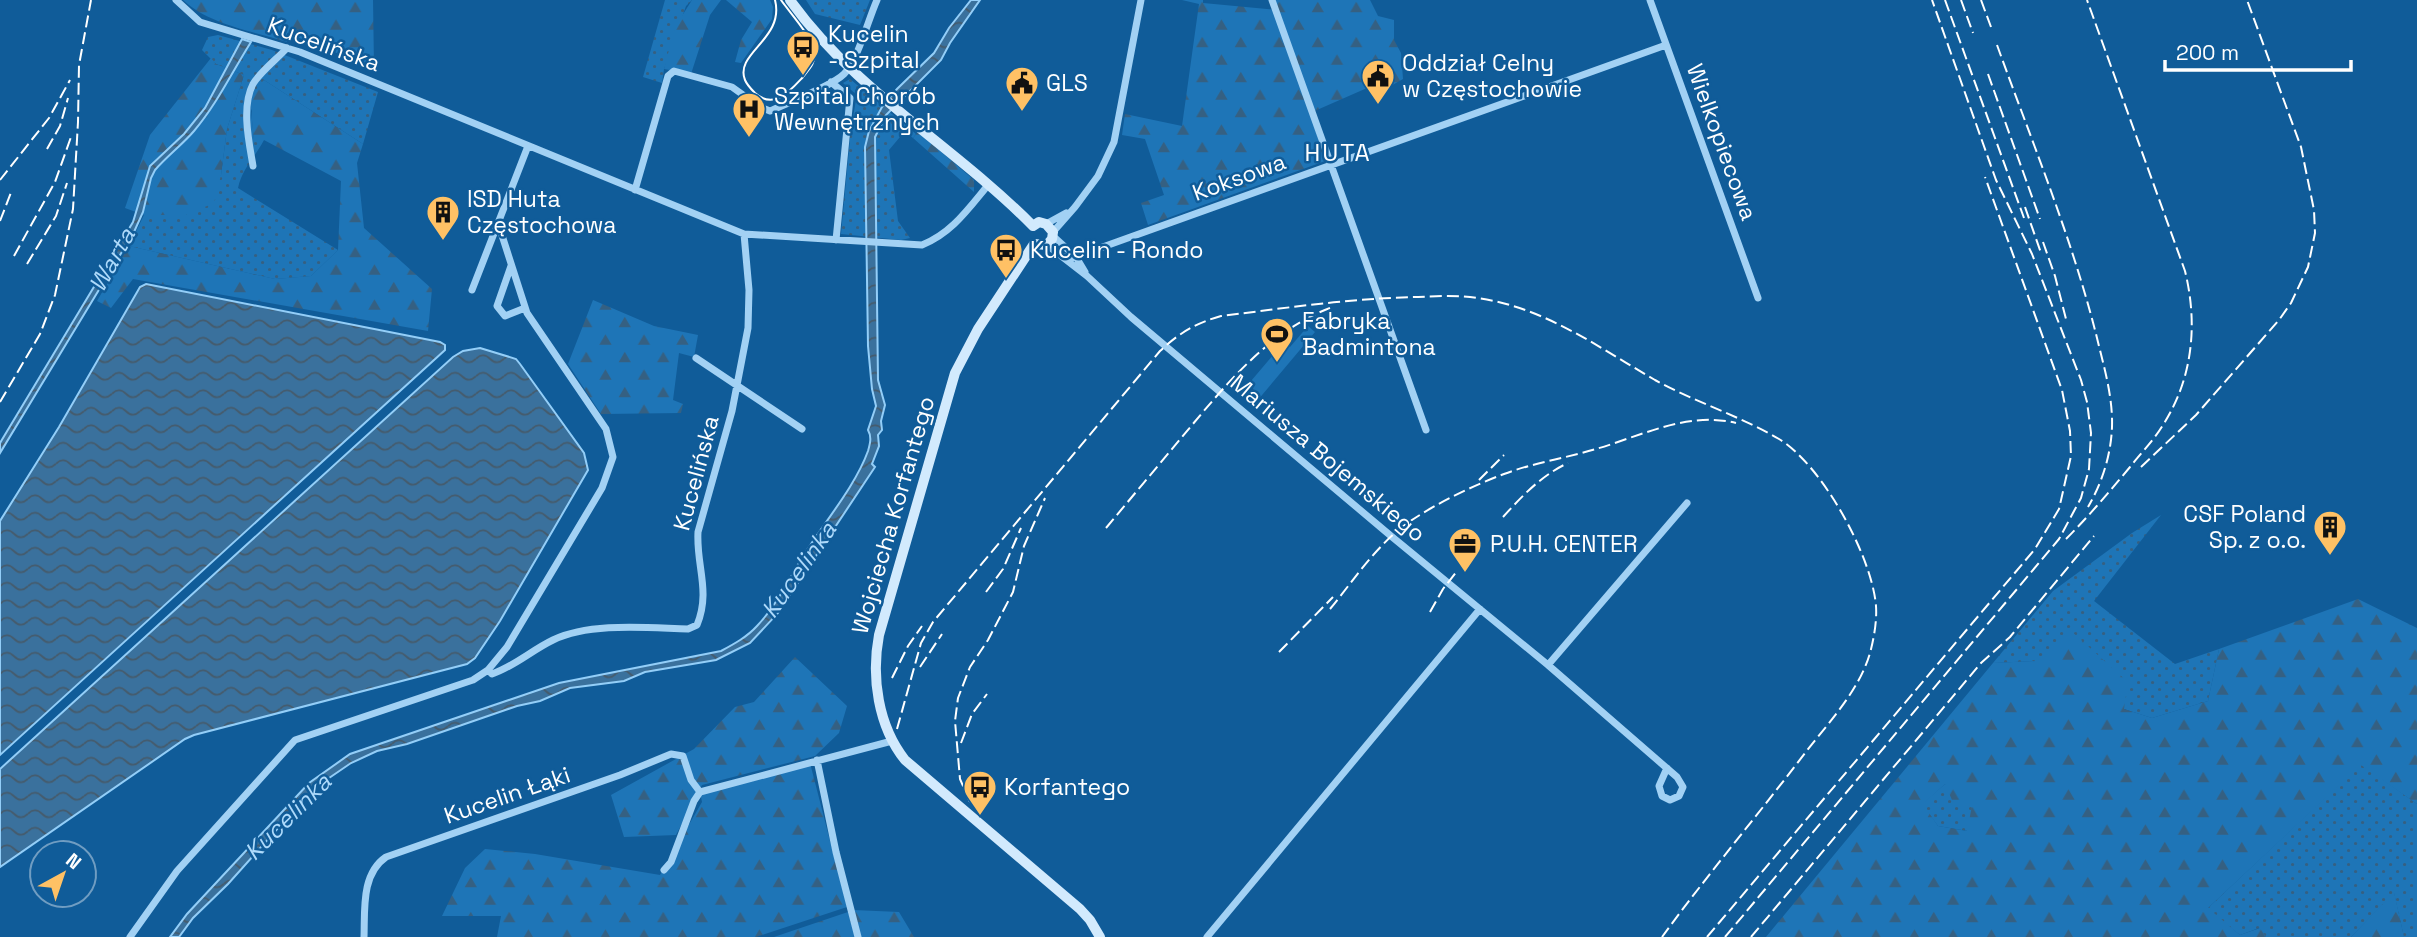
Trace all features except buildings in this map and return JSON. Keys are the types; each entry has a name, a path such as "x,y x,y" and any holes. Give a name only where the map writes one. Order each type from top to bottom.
{"street":[{"name":"Kucelińska","path":"176,0 200,22 287,48 744,234 922,245 937,239 953,227 989,184"},
{"path":"790,0 806,22 848,67 989,184 1032,226"},
{"path":"635,190 668,76 674,71 732,87 770,111 843,75 856,57 877,0"},
{"path":"1050,234 1039,222 1032,226 1029,236 1034,244 1050,234 1075,207 1098,176 1115,139 1141,0"},
{"path":"1272,0 1426,430"},
{"name":"Wielkopiecowa","path":"1650,0 1758,298"},
{"name":"Koksowa","path":"1062,257 1076,257 1666,45"},
{"path":"253,166 247,111 253,84 287,48"},
{"path":"831,82 850,98 836,240"},
{"path":"472,289 528,146"},
{"path":"130,937 177,871 295,740 473,680 488,670 507,647 602,488 613,457 606,429 525,308 498,223"},
{"name":"Kucelińska","path":"488,670 492,674 508,668 554,639 584,632 626,628 688,629 697,625 704,586 697,548 698,532 732,411 748,328 749,290 744,234"},
{"name":"Mariusza Bojemskiego","path":"1050,234 1076,257 1087,276"},
{"name":"Mariusza Bojemskiego","path":"1050,234 1062,257 1131,317 1548,665 1667,768"},
{"name":"Wojciecha Korfantego","path":"1034,244 978,328 958,366 887,603 877,646 875,670 880,702 892,741 912,767 1080,909 1100,937"},
{"path":"511,266 497,306 505,316 525,308"},
{"path":"696,358 802,429"},
{"path":"1548,665 1687,503"},
{"path":"1207,937 1480,609"},
{"path":"664,870 671,863 694,800 700,792 892,741"},
{"name":"Kucelin Łąki","path":"364,937 371,871 386,857 671,754 683,756 691,780 700,792"},
{"path":"817,760 836,852 858,937"}],"green space":[{"path":"183,0 373,0 374,68 287,33 287,42 232,26 206,16"},
{"path":"665,0 692,0 686,6 664,69 662,83 643,77"},
{"path":"692,0 721,0 710,15 691,74 664,69 675,27"},
{"path":"726,0 770,0 773,7 772,19 741,63 735,62 741,40 752,22"},
{"path":"806,0 870,0 860,25 815,14"},
{"path":"1182,0 1203,0 1203,3 1278,10 1275,0 1370,0 1378,16 1394,20 1394,40 1401,53 1403,79 1387,88 1383,81 1310,113 1325,161 1148,225 1141,203 1164,195 1145,139 1122,135 1125,114 1182,126 1199,4"},
{"path":"218,35 272,50 378,92 363,144 264,80 251,111 254,139 264,140 238,188 338,250 311,276 275,279 129,246 144,215 186,215 221,175 227,129 244,75 216,64 202,50 208,37"},
{"path":"211,58 216,64 244,75 227,129 214,203 186,215 144,215 125,208 150,135"},
{"path":"850,79 916,134 913,138 905,131 889,150 898,221 910,238 901,240 841,234 851,128 857,95 843,83"},
{"path":"264,80 363,144 357,163 364,228 432,289 428,331 133,279 111,308 97,301 129,246 275,279 311,276 338,250 341,181 264,140 254,140 253,100"},
{"path":"918,132 974,180 974,192 913,138"},
{"path":"593,300 654,326 698,335 694,357 679,353 673,400 683,404 681,413 601,414 568,364"},
{"name":"Fabryka Badmintona","path":"1308,326 1315,332 1257,401 1253,388 1255,385 1251,381 1284,342 1290,347"},
{"path":"2161,515 2094,601 2175,664 2219,649 2208,701 2152,718 2124,709 2036,661 1993,663 2053,591"},
{"path":"2358,599 2417,628 2417,804 2361,765 2208,908 2240,935 2260,928 2266,937 1766,937 1993,663 2036,661 2071,631 2128,682 2124,709 2152,718 2208,701 2219,649","holes":["1945,784 1952,800 1972,806 1967,831 1938,826 1923,804"]},
{"path":"795,657 847,706 839,733 815,756 702,785 676,835 624,837 611,795 694,749 735,707 754,702"},
{"path":"810,763 847,907 756,937 497,937 501,916 442,916 465,868 485,849 535,854 660,875 702,802 700,792"},
{"path":"2361,764 2417,804 2417,937 2404,937 2394,893 2351,937 2266,937 2259,928 2240,935 2207,909"},
{"path":"1945,784 1973,806 1968,831 1938,826 1922,804"},
{"path":"2394,892 2404,937 2351,937"},
{"path":"853,910 899,912 914,937 858,937"},
{"path":"848,912 855,937 774,937"}],"water":[{"name":"Kucelinka","path":"971,0 980,0 941,60 886,115 875,137 878,380 885,405 882,430 878,435 879,446 872,464 875,467 778,613 750,643 716,660 645,672 624,681 570,688 540,701 517,706 407,744 377,751 351,763 313,789 228,884 193,918 179,937 170,937 187,914 309,783 350,754 559,683 721,651 745,637 764,618 847,492 868,451 868,430 876,406 868,346 865,147 869,131 882,107 934,53"},
{"name":"Warta","path":"242,39 251,42 202,121 155,170 143,212 134,232 0,453 0,443 133,222 150,166 184,134 205,108"},
{"path":"146,284 440,342 445,345 445,350 0,755 0,521 59,427 140,287"},
{"path":"480,348 516,359 584,453 588,470 500,621 475,658 467,664 194,735 40,839 28,839 28,848 0,867 0,769 453,357 463,351"}],"tram line":[{"path":"775,0 776,14 773,25 746,62 744,70 749,87 762,98 769,100 781,97 792,88 815,58 811,41 781,0"}],"railway":[{"path":"0,402 40,334 55,295 73,209 79,65 91,0"},
{"path":"1725,937 2059,539 2081,498 2089,469 2091,433 2081,380 2032,254 1996,180 1932,0"},
{"path":"1945,0 2024,218"},
{"path":"1961,0 1973,33"},
{"path":"1981,0 1991,27"},
{"path":"2066,539 2114,486 2163,425 2187,370 2192,331 2185,271 2087,0"},
{"path":"2141,467 2196,415 2279,320 2291,303 2308,267 2315,233 2314,210 2301,147 2247,0"},
{"path":"1997,45 2076,264 2108,382 2112,416 2110,448 2098,488 2088,507"},
{"path":"1988,74 2040,219"},
{"path":"0,180 49,118 70,80"},
{"path":"47,149 60,126 68,98"},
{"path":"14,256 55,182 71,137"},
{"path":"1707,937 2035,549 2059,509 2071,456 2070,431 2062,390 1985,177"},
{"path":"27,264 56,216 67,183"},
{"path":"0,221 12,190"},
{"path":"2025,207 2041,253"},
{"path":"2043,242 2067,323"},
{"path":"897,729 921,643 933,622 1160,351 1181,334 1221,316 1344,301 1448,296 1502,303 1548,319 1655,380 1779,439 1812,469 1828,490 1855,538 1872,586 1876,624 1870,653 1859,680 1833,718 1662,937"},
{"path":"1106,528 1248,362 1287,331 1330,308"},
{"path":"1330,609 1376,552 1397,531 1431,508 1467,489 1515,470 1596,449 1665,427 1700,420 1736,423"},
{"path":"1479,480 1504,455"},
{"path":"1503,517 1541,480 1568,463"},
{"path":"970,802 960,779 955,721 958,698 970,667 988,640 1013,592 1024,546 1045,498"},
{"path":"986,592 1003,569 1021,528"},
{"path":"1751,937 1981,663 2010,637 2094,536"},
{"path":"1430,612 1457,571"},
{"path":"1279,652 1333,597"},
{"path":"892,678 908,646 922,626"},
{"path":"920,667 942,634"},
{"path":"961,743 972,714 987,694"}],"place":[{"name":"Kucelin - Szpital","path":"803,77"},
{"name":"Oddział Celny w Częstochowie","path":"1378,106"},
{"name":"GLS","path":"1022,113"},
{"name":"Szpital Chorób Wewnętrznych","path":"749,139"},
{"name":"ISD Huta Częstochowa","path":"443,242"},
{"name":"Kucelin - Rondo","path":"1006,280"},
{"name":"Fabryka Badmintona","path":"1277,364"},
{"name":"CSF Poland Sp. z o.o.","path":"2330,557"},
{"name":"P.U.H. CENTER","path":"1465,574"},
{"name":"Korfantego","path":"980,817"}],"district":[{"name":"HUTA","path":"1338,153"}]}
